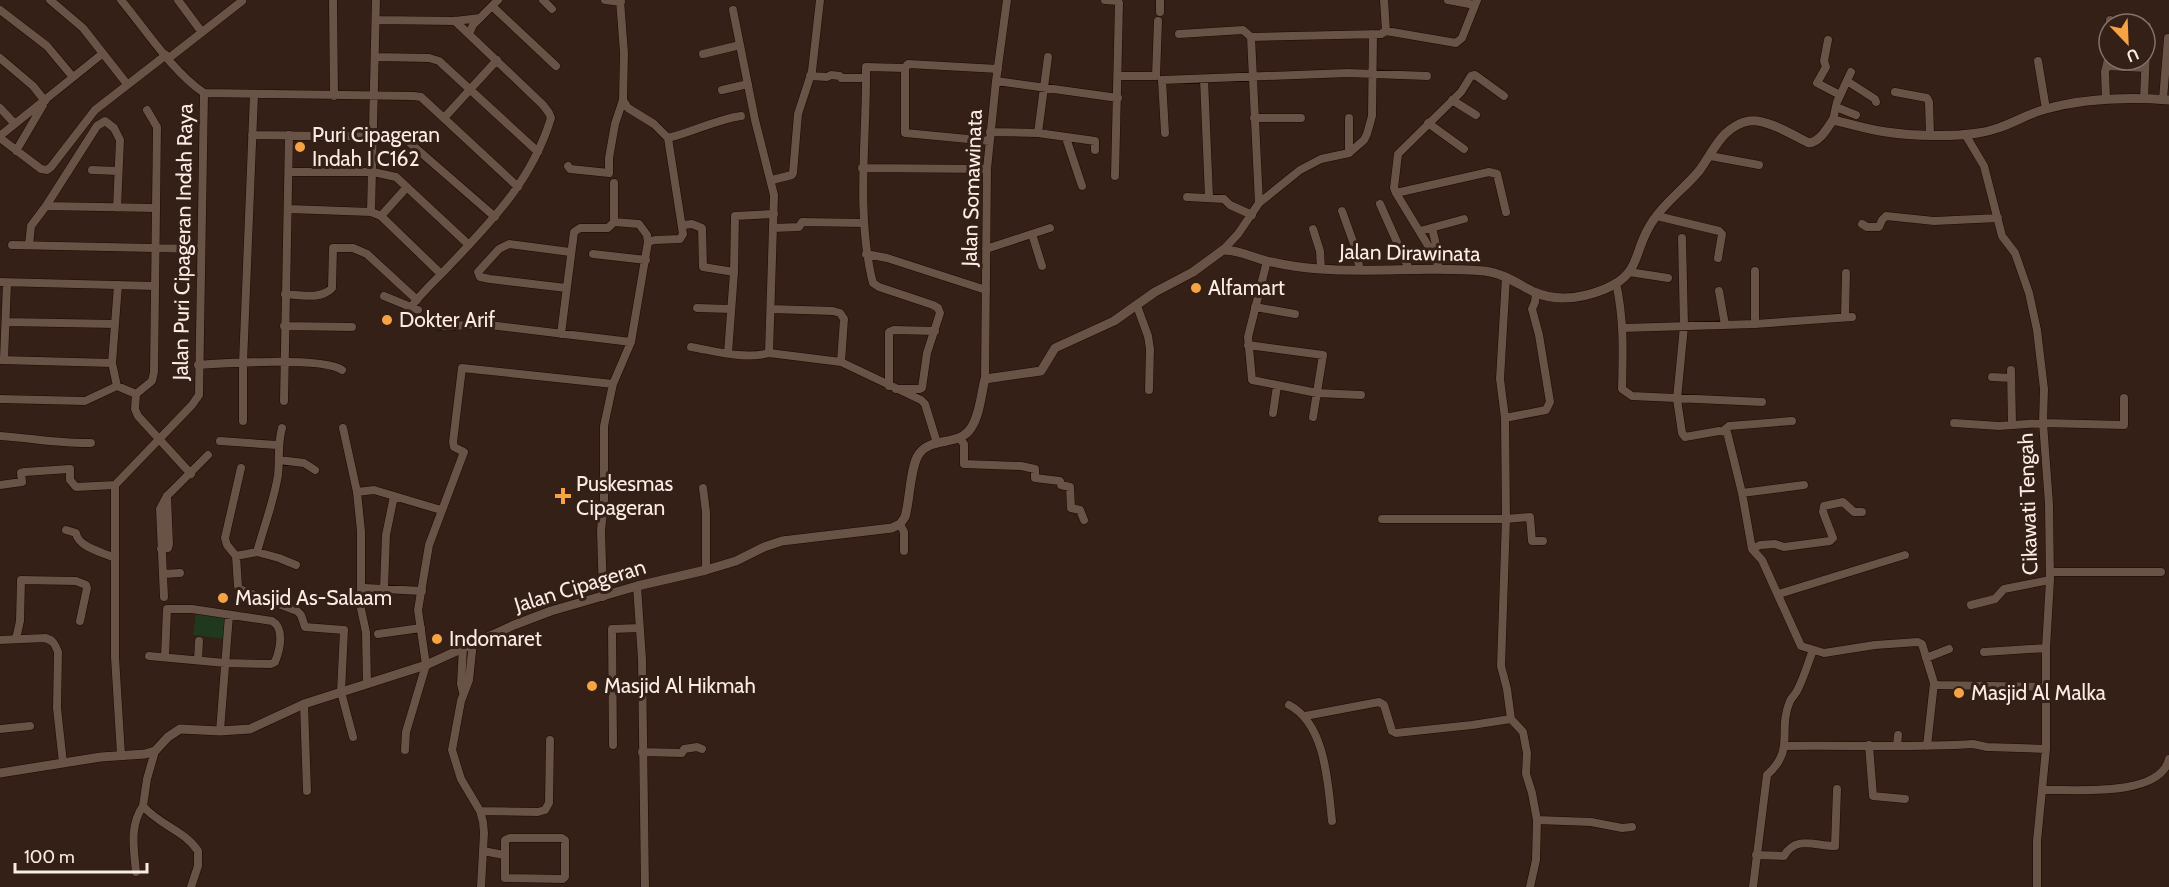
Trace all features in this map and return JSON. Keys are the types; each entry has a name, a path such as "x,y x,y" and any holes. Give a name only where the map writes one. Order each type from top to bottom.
{"street":[{"path":"50,0 83,28 127,84"},
{"path":"122,0 167,56 204,93 421,97 518,188"},
{"path":"178,0 201,31"},
{"path":"333,0 334,96"},
{"path":"371,212 376,0"},
{"path":"543,0 552,9"},
{"path":"568,166 570,169 609,172 615,123 624,100 624,53 620,1 605,0"},
{"path":"772,180 793,173 798,114 810,76 820,0"},
{"name":"Jalan Somawinata","path":"985,379 987,169 996,81 1008,0"},
{"path":"1105,0 1119,3 1115,176"},
{"path":"1160,0 1160,12"},
{"path":"1384,0 1386,31"},
{"path":"1179,34 1243,30 1251,37 1381,34 1386,31 1456,43 1462,38 1476,3 1448,0"},
{"path":"102,54 72,76 45,101 14,123 0,137 41,169 47,170 95,110 127,84 242,1"},
{"path":"469,34 473,25 495,3 556,66"},
{"path":"0,10 47,46 72,76"},
{"path":"733,10 754,120 772,180 774,214 769,353"},
{"path":"376,20 454,21 480,18"},
{"path":"384,296 414,309 417,300 495,217 518,188 538,152 551,118 549,112 497,60 454,21"},
{"path":"1118,76 1156,76 1158,21"},
{"path":"904,551 904,532 900,524 908,507 918,454 924,448 966,435 973,425 985,379 1041,370 1055,348 1106,326 1155,292 1193,272 1223,250 1259,203 1300,170 1313,162 1349,153 1368,134 1372,116 1373,34"},
{"path":"1251,37 1259,203"},
{"path":"1851,72 1840,95 1833,120 1886,132 1965,134 1992,130 2046,109 2106,99 2166,100 2168,38"},
{"path":"1828,40 1824,61 1826,67 1817,83 1840,95"},
{"path":"703,54 740,45"},
{"path":"375,57 435,59 538,152"},
{"path":"1038,134 1048,57"},
{"path":"0,58 33,86 45,101"},
{"path":"444,118 497,60"},
{"path":"2038,61 2046,109"},
{"path":"989,141 905,133 905,68 908,64 925,64 998,69"},
{"path":"893,387 922,388 927,353 940,318 938,308 873,283 866,254 862,168 866,130 866,67 905,68"},
{"path":"2105,72 2106,99"},
{"path":"2144,99 2145,72"},
{"path":"1166,133 1162,80 1373,73 1427,76"},
{"path":"1439,268 1435,257 1394,188 1398,153 1461,92 1473,75 1504,96"},
{"path":"810,76 866,78"},
{"path":"1204,79 1209,197"},
{"path":"996,81 1118,98"},
{"path":"1847,81 1876,102"},
{"path":"722,90 748,84"},
{"path":"1895,92 1927,98 1930,134"},
{"name":"Jalan Puri Cipageran Indah Raya","path":"115,485 197,400 199,395 204,93"},
{"path":"243,421 243,363 254,95"},
{"path":"624,100 628,108 654,124 668,138 683,225 683,234 680,238 648,242"},
{"path":"1452,100 1476,115"},
{"path":"16,151 45,101"},
{"path":"1836,107 1856,115"},
{"path":"0,108 14,123"},
{"path":"0,399 85,400 117,386 136,394 143,391 154,376 157,127 147,110"},
{"path":"668,138 721,119 741,116"},
{"path":"1254,118 1301,118"},
{"path":"1349,118 1349,153"},
{"name":"Jalan Dirawinata","path":"1223,250 1240,252 1267,261 1321,269 1439,268 1487,271 1506,277 1536,293 1557,298 1590,294 1616,283 1635,265 1649,227 1710,156 1726,133 1752,120 1813,142 1833,120"},
{"path":"29,245 31,226 97,126 102,122 109,123 120,140 117,208"},
{"path":"1428,123 1464,149"},
{"path":"990,132 1038,134 1095,141 1095,150"},
{"name":"Cikawati Tengah","path":"1965,134 1984,166 2002,236 2015,253 2029,293 2038,338 2044,389 2043,423 2049,504 2050,576 2046,648 2048,687 2046,749 2037,841 2037,887"},
{"path":"252,135 403,137 495,217"},
{"path":"284,401 289,135"},
{"path":"1066,138 1082,186"},
{"path":"1710,156 1759,165"},
{"path":"862,168 987,169"},
{"path":"92,170 118,171"},
{"path":"290,172 373,172 396,177 469,245"},
{"path":"1396,193 1490,172 1497,174 1506,212"},
{"path":"561,334 570,252 575,229 608,228 614,222 614,183"},
{"path":"381,216 407,188"},
{"path":"1187,197 1224,199 1234,207 1252,215"},
{"path":"1380,204 1409,268"},
{"path":"46,206 155,208"},
{"path":"288,210 371,212 381,216 441,274"},
{"path":"1342,211 1357,253 1360,270"},
{"path":"728,353 734,272 735,216 774,214"},
{"path":"1657,216 1719,231 1722,234 1718,258"},
{"path":"1862,224 1867,227 1879,227 1886,216 1934,221 1998,218"},
{"path":"1420,231 1464,219"},
{"path":"603,597 601,530 604,426 613,384 631,342 648,242 647,235 639,224 614,222"},
{"path":"773,228 799,227 802,222 863,223"},
{"path":"683,225 692,224 702,228 703,267 734,272"},
{"path":"986,249 1050,228"},
{"path":"1432,228 1437,249 1435,257"},
{"path":"1313,229 1320,251 1321,269"},
{"path":"1032,234 1042,266"},
{"path":"1682,238 1684,326 1677,399 1682,433 1685,437 1724,430 1729,426 1792,421"},
{"path":"566,288 482,278 478,274 499,249 509,244 570,252"},
{"path":"12,245 200,249"},
{"path":"285,294 322,295 329,291 332,288 333,248 352,248 368,254 417,300"},
{"path":"592,254 646,260"},
{"path":"866,254 887,258 986,290"},
{"path":"1267,261 1249,329 1248,345 1252,380 1317,393 1361,394"},
{"path":"1755,271 1755,324"},
{"path":"1629,272 1668,279"},
{"path":"1623,328 1755,324 1848,317 1846,273"},
{"path":"1506,277 1500,379 1505,418 1506,519 1501,666 1511,718 1523,732 1527,753 1526,774 1537,820 1536,860 1530,887"},
{"path":"112,363 2,359 6,322 4,282 154,286"},
{"path":"1616,283 1622,308 1622,389 1632,396 1762,402"},
{"path":"117,386 112,363 118,285"},
{"path":"1719,291 1725,325"},
{"path":"1505,418 1546,410 1549,407 1539,335 1532,309 1536,293"},
{"path":"1137,306 1150,349 1149,390"},
{"path":"1255,307 1295,314"},
{"path":"697,308 731,309"},
{"path":"771,309 840,313 844,319 841,362"},
{"path":"6,322 115,324"},
{"path":"433,325 441,327 481,324 631,342"},
{"path":"284,326 352,327"},
{"path":"893,387 890,332 894,330 935,332"},
{"path":"1248,345 1323,355 1313,417"},
{"path":"691,347 728,353 760,356 769,353 841,362 921,400 925,404 937,443"},
{"path":"198,365 327,364 342,370"},
{"path":"405,750 406,732 426,665 418,610 429,545 464,452 454,447 453,442 462,368 613,384"},
{"path":"1992,377 2011,374 2012,425"},
{"path":"1273,413 1277,386"},
{"path":"136,394 135,409 192,474"},
{"path":"1954,423 1990,426 2043,423 2124,425 2124,398"},
{"path":"257,552 274,494 279,460 278,445 282,428"},
{"path":"342,428 363,491 361,609 366,632 367,684"},
{"path":"1724,430 1727,432 1742,493 1752,549 1762,560 1801,646 1824,653 1911,641 1922,644 1934,683 1927,746"},
{"path":"0,436 38,438 68,444 91,443"},
{"path":"959,438 964,444 964,464 1021,466 1035,469 1035,478 1060,482 1061,485 1070,487 1071,508 1080,510 1083,520"},
{"path":"220,441 278,445"},
{"path":"164,597 160,509 167,496 192,474 208,455"},
{"path":"279,460 304,463 315,470"},
{"path":"241,468 225,538 227,545 236,556 239,589 297,611 305,627 344,630 341,692 353,737"},
{"path":"0,485 22,482 21,473 25,472 69,469 70,480 76,487 115,485 115,657 121,755"},
{"path":"604,485 638,483"},
{"path":"1742,493 1804,485"},
{"path":"703,488 706,512 706,570"},
{"path":"363,491 394,496 441,510"},
{"path":"384,588 385,543 394,496"},
{"path":"1752,549 1760,545 1775,544 1784,547 1830,541 1833,538 1823,512 1824,506 1843,502 1854,512 1862,512"},
{"path":"1382,519 1530,517 1532,541 1543,541"},
{"name":"Jalan Cipageran","path":"155,751 168,737 180,729 220,731 250,729 304,704 426,665 473,642 550,611 736,561 782,541 858,533 892,528 900,524"},
{"path":"66,531 76,533 77,540 82,545 115,558"},
{"path":"236,556 257,552 296,565"},
{"path":"1779,594 1905,555"},
{"path":"1971,605 1995,599 2004,589 2050,576 2161,572"},
{"path":"164,574 180,573"},
{"path":"16,639 19,631 21,580 76,581 86,585 80,621"},
{"path":"637,586 640,628 645,887"},
{"path":"365,588 422,591"},
{"path":"148,656 225,663 267,664 275,662 280,630 272,621 192,609 167,609 165,656"},
{"path":"220,731 229,615"},
{"path":"378,634 421,628"},
{"path":"613,745 612,629 640,628"},
{"path":"0,640 45,638 50,639 56,646 58,652 57,708 63,763"},
{"path":"198,660 200,641"},
{"path":"473,642 470,680 463,692 452,750 461,778 480,811 484,833 481,887"},
{"path":"463,692 461,684 464,646"},
{"path":"1984,652 2046,648"},
{"path":"1926,658 1949,649"},
{"path":"1753,887 1767,775 1779,763 1785,746 1785,719 1813,650"},
{"path":"1934,683 1938,685 2048,687"},
{"path":"1305,716 1379,702 1384,705 1392,730 1396,733 1472,726 1511,718"},
{"path":"304,704 307,791"},
{"path":"1289,705 1305,716 1321,749 1328,781 1332,821"},
{"path":"0,729 30,726"},
{"path":"1897,746 1898,735"},
{"path":"480,811 538,812 545,810 549,803 550,740"},
{"path":"1785,746 1973,744 1987,747 2046,749"},
{"path":"1869,746 1873,796 1905,799"},
{"path":"642,752 682,753 684,749 697,747 702,749"},
{"path":"0,773 155,751"},
{"path":"136,872 135,817 143,806 147,779 155,751"},
{"path":"2043,790 2137,786 2164,771 2169,759"},
{"path":"1756,855 1784,856 1792,845 1800,843 1835,846 1837,789"},
{"path":"143,806 157,820 186,837 198,851 198,866 191,887"},
{"path":"1537,820 1591,822 1622,828 1632,827"},
{"path":"510,837 562,838 566,843 565,877 560,880 507,879 504,876 504,855 505,840 510,837"},
{"path":"483,851 504,855"}],"green space":[{"path":"196,612 225,616 224,639 193,635"}],"place":[{"name":"Puri Cipageran Indah I C162","path":"300,147"},
{"name":"Alfamart","path":"1196,288"},
{"name":"Dokter Arif","path":"387,320"},
{"name":"Puskesmas Cipageran","path":"563,496"},
{"name":"Masjid As-Salaam","path":"223,598"},
{"name":"Indomaret","path":"437,639"},
{"name":"Masjid Al Hikmah","path":"592,686"},
{"name":"Masjid Al Malka","path":"1959,693"}]}
